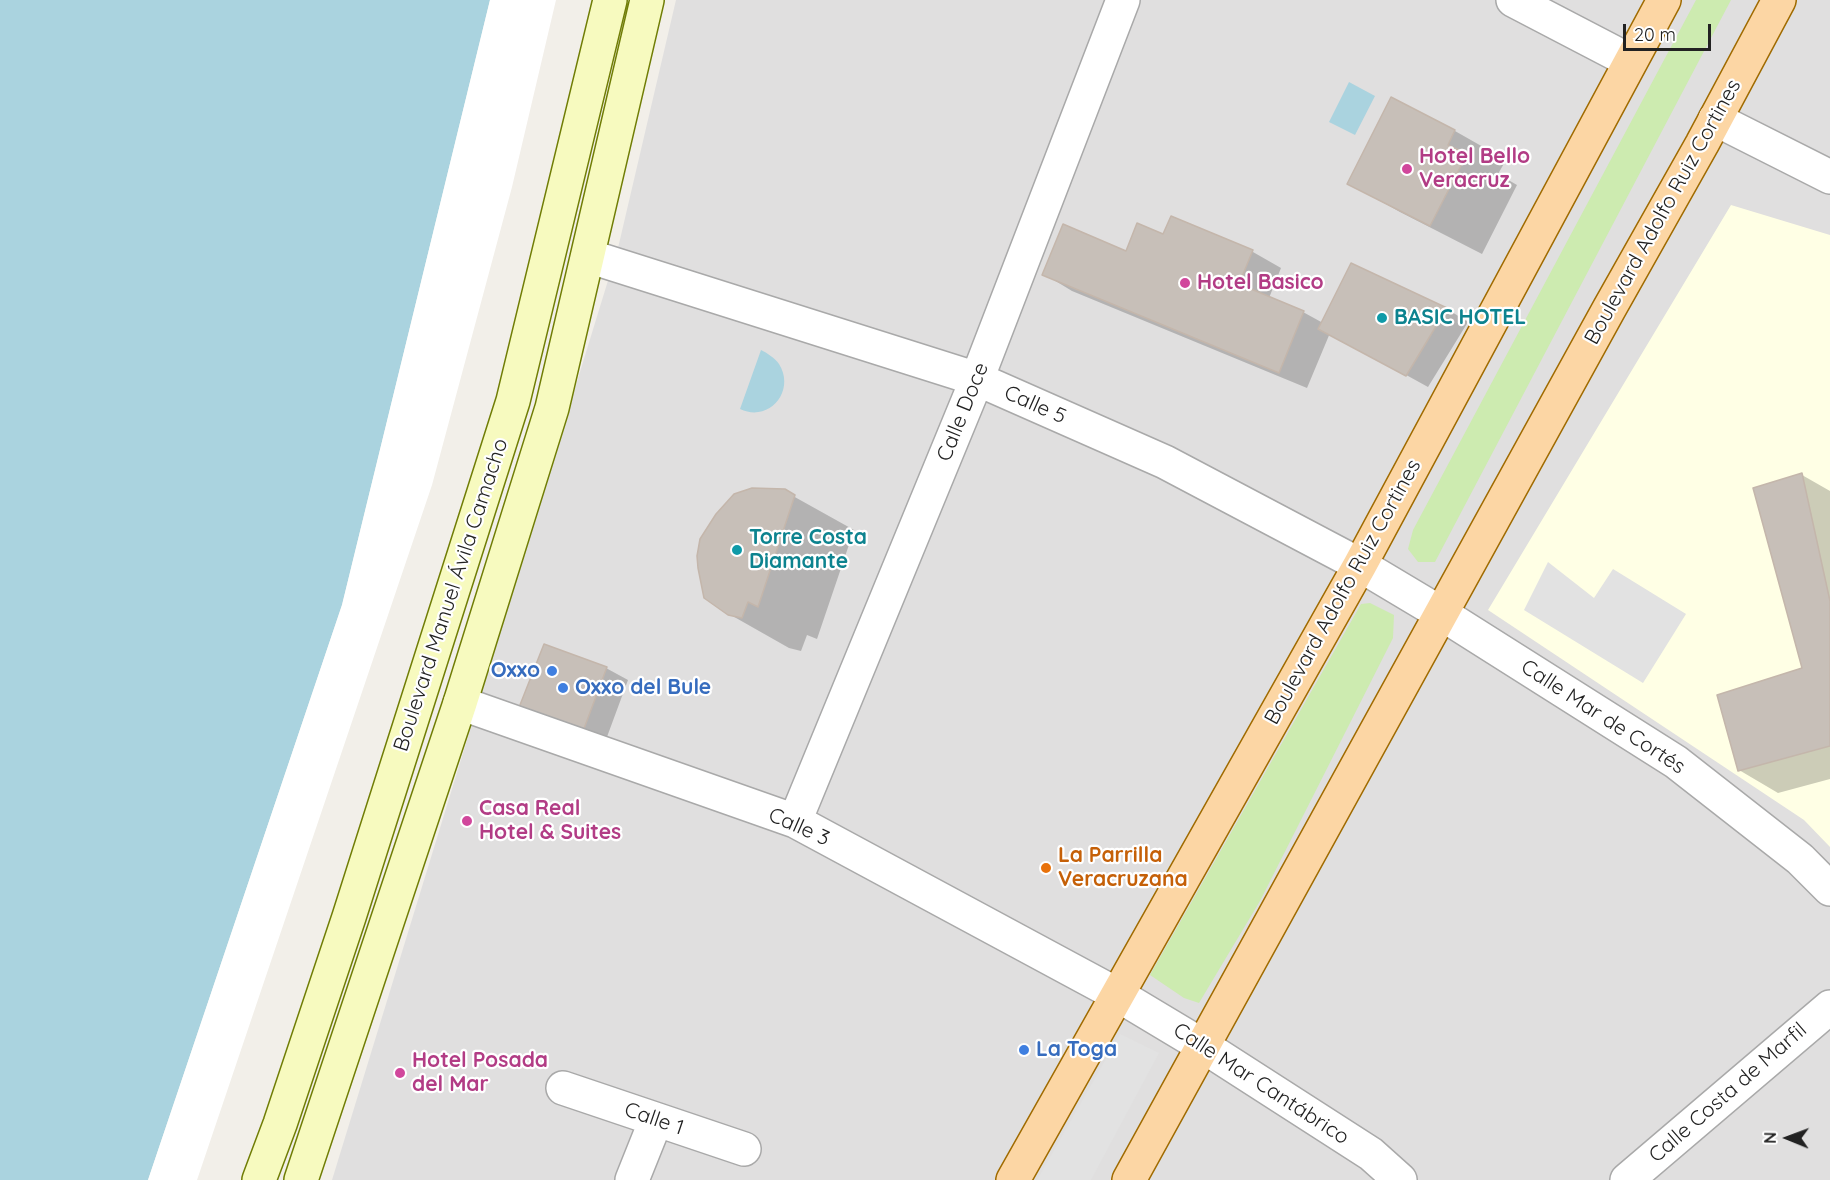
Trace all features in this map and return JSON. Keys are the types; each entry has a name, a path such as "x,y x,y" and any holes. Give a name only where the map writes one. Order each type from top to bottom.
{"main road":[{"name":"Boulevard Manuel Ávila Camacho","path":"259,1180 349,917 513,402 610,0"},
{"name":"Boulevard Manuel Ávila Camacho","path":"301,1180 460,703 552,408 647,0"},
{"name":"Boulevard Adolfo Ruiz Cortines","path":"1013,1180 1360,565 1664,0"},
{"name":"Boulevard Adolfo Ruiz Cortines","path":"1130,1180 1779,0"}],"street":[{"name":"Calle Doce","path":"795,821 977,379 1123,0"},
{"path":"1513,0 1630,61"},
{"path":"1715,119 1830,177"},
{"name":"Calle 5","path":"588,256 977,379 1165,462 1360,565"},
{"name":"Calle Mar de Cortés","path":"1360,565 1676,762 1800,859 1830,889"},
{"name":"Calle 3","path":"460,703 795,821 1118,995"},
{"name":"Calle Mar Cantábrico","path":"1118,995 1203,1046 1371,1154 1400,1180"},
{"name":"Calle Costa de Marfil","path":"1627,1180 1830,1008"},
{"name":"Calle 1","path":"564,1088 744,1149"},
{"path":"632,1180 656,1120"}],"shaded area":[{"path":"676,0 1830,0 1830,1180 332,1180 618,248"},
{"path":"1731,205 1830,235 1830,847 1804,820 1488,610"},
{"path":"1548,562 1594,598 1613,569 1686,614 1643,683 1524,610"},
{"path":"1120,1034 1159,1053 1091,1180 1037,1180"}],"green space":[{"path":"1696,0 1731,0 1435,562 1418,562 1408,549 1413,530"},
{"path":"1370,603 1394,615 1393,638 1260,901 1199,1003 1184,998 1150,975 1361,604"}],"water":[{"path":"0,0 490,0 342,605 148,1180 0,1180"},
{"path":"1349,82 1375,96 1355,135 1329,122"},
{"path":"761,350 779,364 784,384 782,394 770,408 761,412 751,412 740,409"}],"pier":[{"path":"490,0 556,0 512,187 432,485 197,1180 148,1180 342,605"}],"building":[{"name":"Hotel Bello Veracruz","path":"1391,97 1455,130 1448,145 1467,154 1430,226 1347,184"},
{"path":"1171,216 1253,250 1239,284 1304,311 1279,373 1042,275 1063,224 1126,251 1137,223 1163,234"},
{"name":"BASIC HOTEL","path":"1351,263 1447,308 1406,376 1318,329"},
{"path":"1802,473 1830,601 1830,746 1738,771 1717,695 1802,668 1753,488"},
{"name":"Torre Costa Diamante","path":"752,488 785,489 795,495 758,607 748,602 742,618 728,615 704,598 697,556 700,539 716,514 734,494"},
{"name":"Oxxo del Bule","path":"544,644 607,667 582,734 518,710"}],"place":[{"name":"Hotel Bello Veracruz","path":"1407,169"},
{"name":"Hotel Basico","path":"1185,283"},
{"name":"BASIC HOTEL","path":"1382,318"},
{"name":"Torre Costa Diamante","path":"737,550"},
{"name":"Oxxo","path":"552,671"},
{"name":"Oxxo del Bule","path":"563,688"},
{"name":"Casa Real Hotel & Suites","path":"467,821"},
{"name":"La Parrilla Veracruzana","path":"1046,868"},
{"name":"La Toga","path":"1024,1050"},
{"name":"Hotel Posada del Mar","path":"400,1073"}]}
